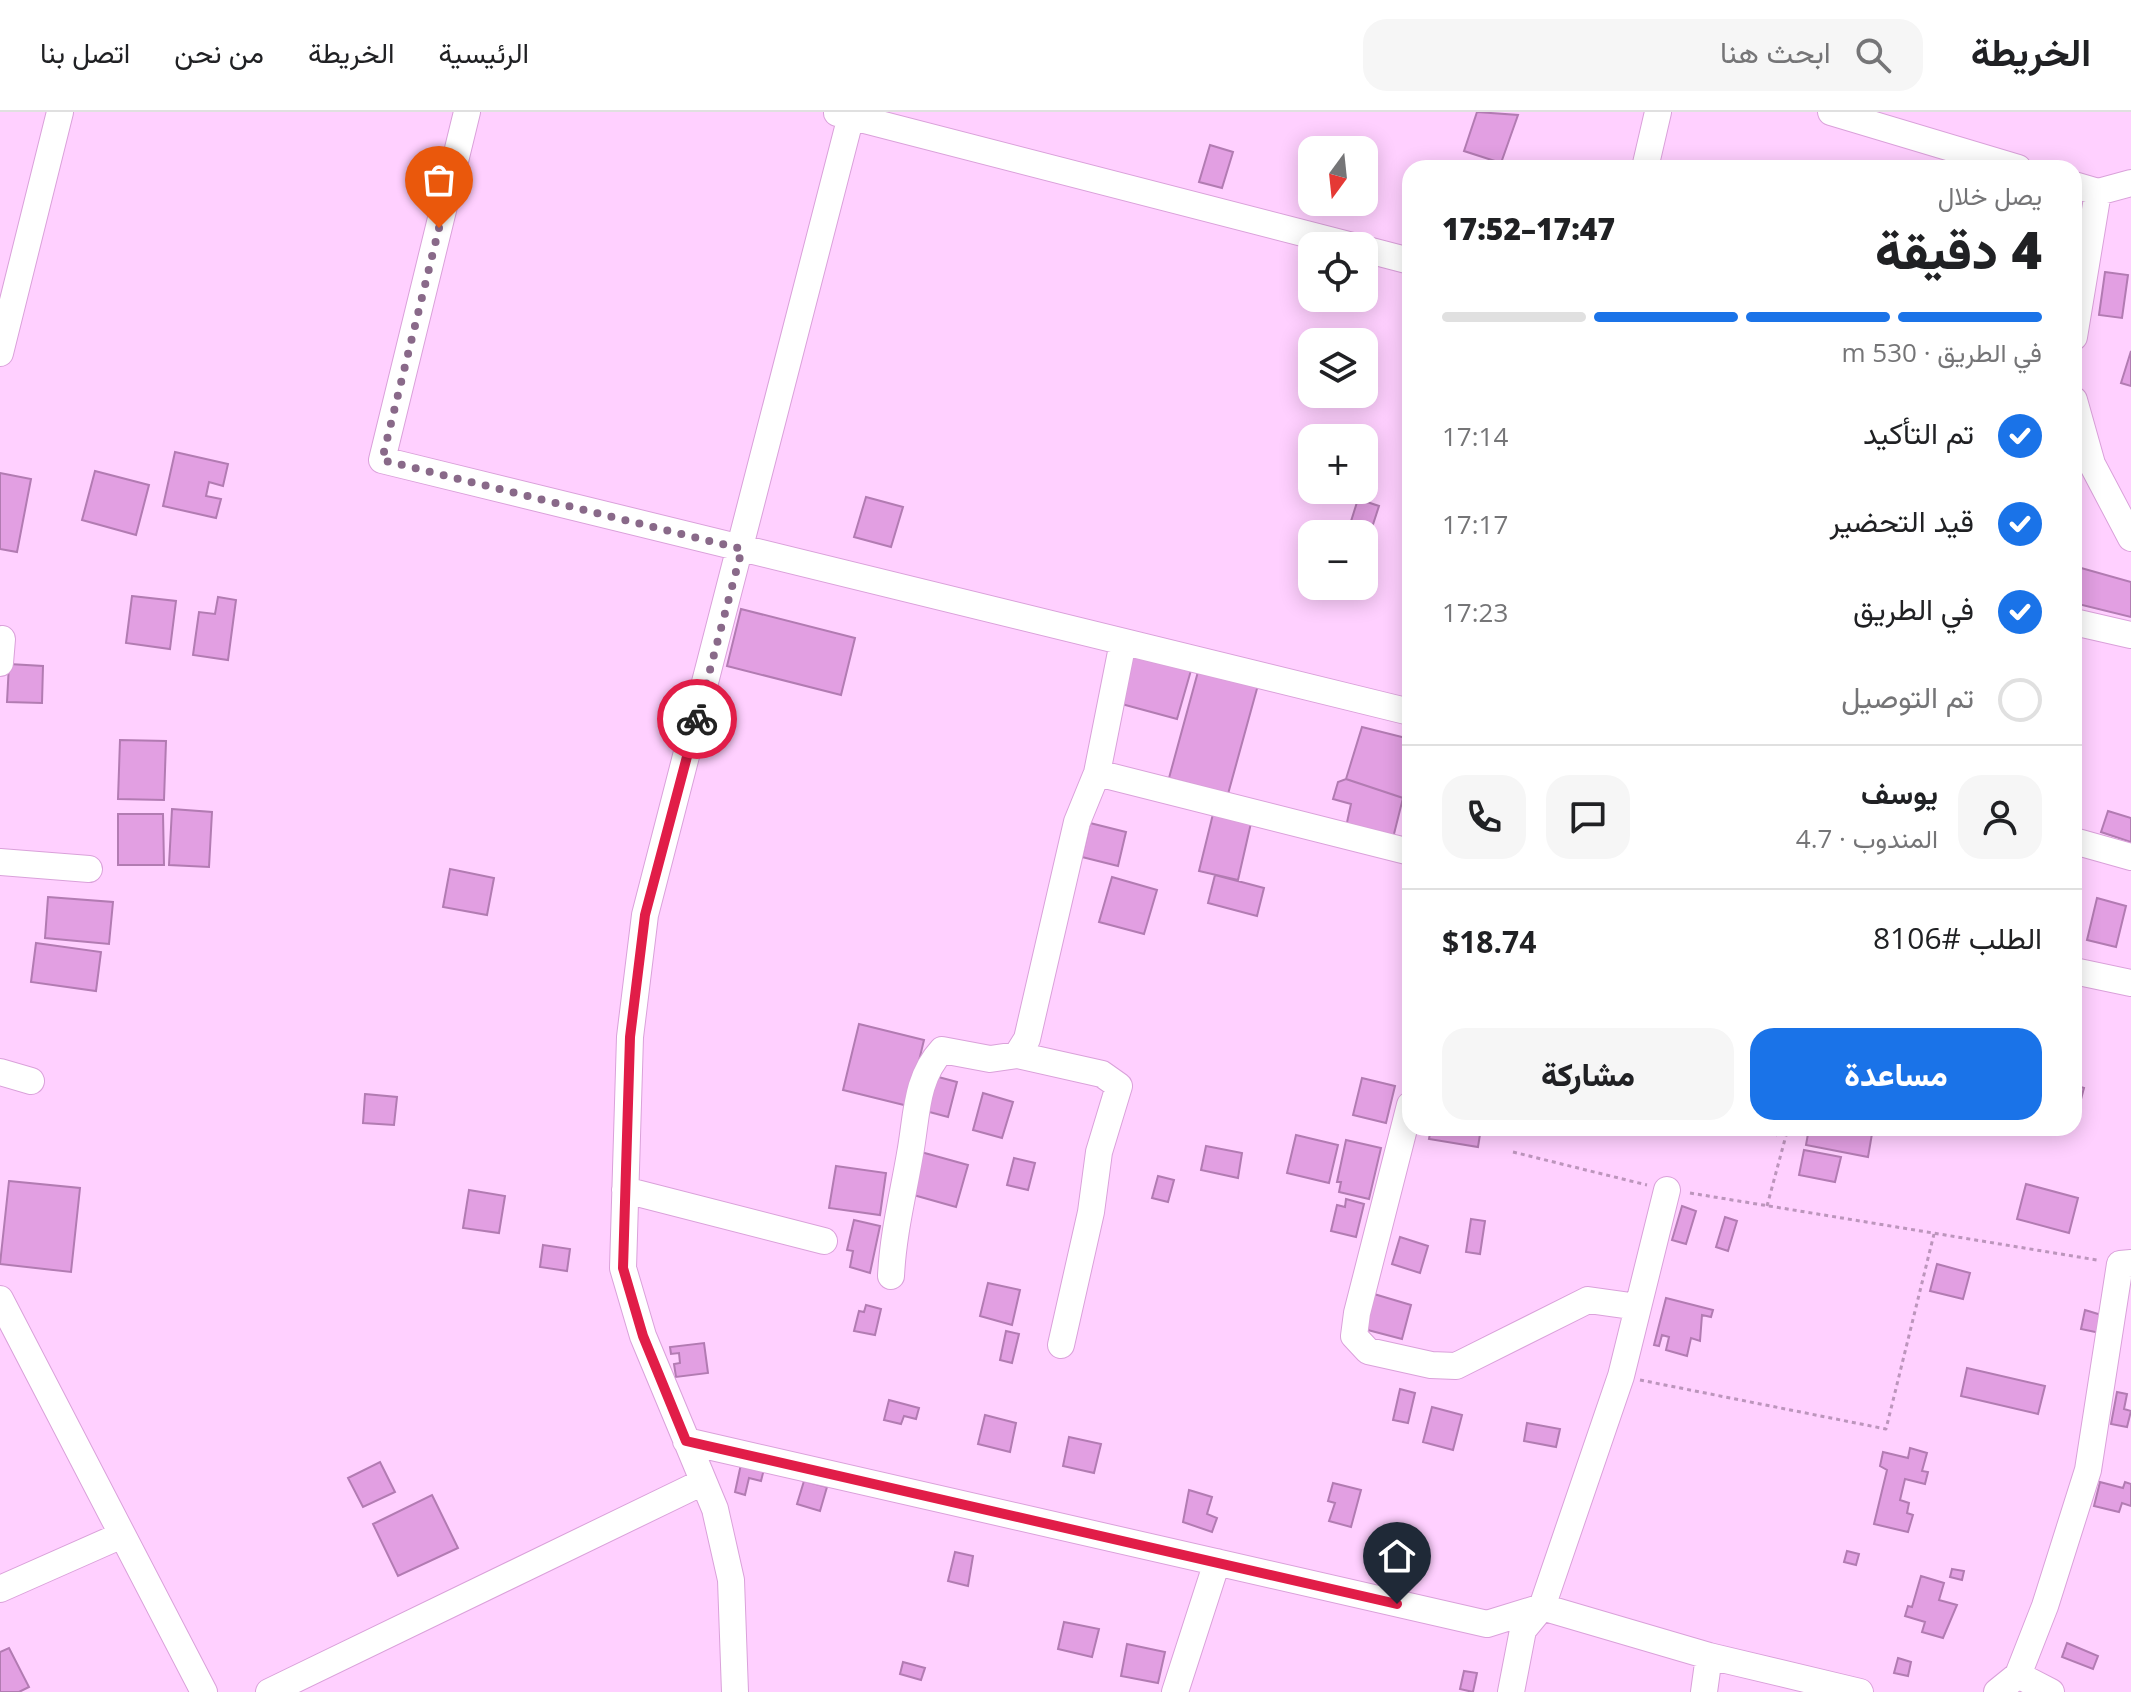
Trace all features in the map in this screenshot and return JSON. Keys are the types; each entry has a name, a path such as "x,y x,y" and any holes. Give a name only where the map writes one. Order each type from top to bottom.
{"street":[{"path":"0,353 60,112"},
{"path":"467,112 382,460 1402,710"},
{"path":"1647,160 1658,112"},
{"path":"1831,112 1991,160"},
{"path":"735,1692 731,1580 715,1509 643,1336 623,1268 630,1037 645,915 742,549 843,114 1299,232"},
{"path":"2082,238 2086,188 2131,183"},
{"path":"1378,253 1402,259"},
{"path":"2082,428 2092,464 2131,538"},
{"path":"2082,624 2131,635"},
{"path":"1017,1055 1027,1039 1077,822 1097,773 1123,642"},
{"path":"1097,773 1402,850"},
{"path":"2082,843 2131,857"},
{"path":"0,862 89,869"},
{"path":"2082,973 2131,983"},
{"path":"891,1276 893,1238 911,1153 916,1101 931,1062 942,1050 990,1059 1017,1055 1102,1074 1119,1086 1099,1152 1091,1212 1061,1345"},
{"path":"0,1072 31,1081"},
{"path":"1402,1136 1354,1336 1368,1351 1431,1365 1456,1366 1588,1300 1638,1307"},
{"path":"625,1190 824,1241"},
{"path":"1511,1692 1523,1630 1542,1607 1621,1376 1667,1190"},
{"path":"1997,1692 2018,1675 2045,1606 2088,1470 2126,1264"},
{"path":"0,1299 204,1692"},
{"path":"686,1441 1487,1624 1542,1607 1709,1656 1860,1692"},
{"path":"269,1692 703,1482"},
{"path":"0,1589 122,1535"},
{"path":"1175,1692 1217,1562"},
{"path":"1704,1692 1709,1656"},
{"path":"2018,1675 2051,1692"}],"path":[{"path":"1767,1206 1786,1136"},
{"path":"1513,1152 1667,1190 2126,1264"},
{"path":"1621,1376 1886,1429 1934,1234"}],"building":[{"path":"1477,112 1518,115 1502,160 1464,151"},
{"path":"1210,145 1233,152 1222,188 1199,182"},
{"path":"2105,272 2128,275 2122,318 2099,315"},
{"path":"2131,351 2131,386 2121,383"},
{"path":"175,452 228,464 223,486 209,482 206,496 221,499 216,518 163,506"},
{"path":"95,471 149,485 136,535 82,520"},
{"path":"0,473 31,479 17,552 0,549"},
{"path":"866,497 903,507 891,547 854,537"},
{"path":"1356,504 1379,506 1374,520 1351,520"},
{"path":"2082,568 2131,582 2131,617 2082,605"},
{"path":"132,596 176,601 170,649 126,643"},
{"path":"218,597 236,600 228,660 193,655 199,612 215,614"},
{"path":"741,609 855,638 841,695 727,666"},
{"path":"1135,643 1194,660 1177,719 1118,703"},
{"path":"9,664 43,666 42,703 7,702"},
{"path":"1199,668 1258,685 1228,794 1169,778"},
{"path":"1362,727 1402,737 1402,798 1346,779"},
{"path":"120,740 166,741 164,800 118,799"},
{"path":"1346,779 1402,798 1393,838 1346,827 1351,804 1333,799 1338,782"},
{"path":"172,809 212,812 209,867 169,865"},
{"path":"2108,811 2131,818 2131,842 2101,832"},
{"path":"118,814 163,814 164,865 118,865"},
{"path":"1213,814 1251,823 1238,880 1199,871"},
{"path":"1090,823 1126,832 1118,866 1082,857"},
{"path":"450,869 494,878 487,915 443,907"},
{"path":"1215,875 1264,888 1257,916 1208,903"},
{"path":"1112,877 1157,890 1144,934 1099,922"},
{"path":"48,897 113,902 109,944 45,938"},
{"path":"2097,898 2126,906 2116,947 2087,940"},
{"path":"36,943 101,952 96,991 31,982"},
{"path":"859,1024 924,1040 908,1106 843,1090"},
{"path":"931,1075 957,1082 948,1117 922,1110"},
{"path":"1362,1078 1395,1086 1386,1123 1353,1115"},
{"path":"983,1093 1013,1102 1002,1138 973,1130"},
{"path":"365,1094 397,1097 394,1125 363,1123"},
{"path":"1296,1135 1338,1145 1329,1183 1287,1173"},
{"path":"1430,1136 1480,1136 1478,1147 1429,1139"},
{"path":"1808,1136 1872,1136 1868,1157 1806,1145"},
{"path":"1346,1140 1381,1148 1369,1199 1339,1192 1341,1182 1337,1182"},
{"path":"1206,1146 1242,1153 1238,1178 1201,1170"},
{"path":"1804,1150 1841,1157 1835,1182 1799,1175"},
{"path":"921,1152 968,1165 956,1207 910,1194"},
{"path":"1014,1158 1035,1163 1028,1190 1007,1185"},
{"path":"836,1166 886,1173 880,1215 829,1208"},
{"path":"1158,1176 1174,1180 1168,1202 1152,1198"},
{"path":"9,1181 80,1188 71,1272 0,1264"},
{"path":"2026,1184 2078,1198 2069,1233 2017,1219"},
{"path":"469,1190 505,1196 499,1233 463,1228"},
{"path":"1346,1199 1364,1204 1356,1237 1331,1231 1337,1205 1345,1207"},
{"path":"1682,1206 1696,1211 1686,1244 1672,1240"},
{"path":"1725,1217 1737,1221 1728,1251 1716,1247"},
{"path":"1471,1219 1485,1221 1480,1254 1466,1252"},
{"path":"854,1220 880,1226 870,1273 850,1267 853,1251 847,1250"},
{"path":"1400,1237 1428,1246 1420,1273 1392,1264"},
{"path":"543,1245 570,1249 567,1271 540,1267"},
{"path":"1937,1264 1970,1273 1963,1299 1930,1291"},
{"path":"988,1283 1020,1290 1012,1325 980,1316"},
{"path":"1374,1294 1411,1305 1402,1339 1364,1329"},
{"path":"1666,1298 1713,1310 1711,1317 1702,1315 1700,1341 1691,1338 1687,1356 1666,1350 1669,1337 1662,1335 1659,1346 1654,1345"},
{"path":"866,1305 881,1309 875,1335 854,1331 859,1311 864,1312"},
{"path":"2085,1310 2108,1317 2105,1334 2081,1329"},
{"path":"1006,1331 1019,1334 1012,1363 1000,1360"},
{"path":"704,1343 708,1373 676,1377 674,1364 680,1363 679,1353 671,1354 670,1347"},
{"path":"1967,1368 2045,1386 2038,1414 1961,1396"},
{"path":"1400,1389 1415,1393 1408,1423 1393,1420"},
{"path":"2117,1392 2127,1394 2124,1409 2131,1411 2127,1427 2111,1424"},
{"path":"889,1400 919,1408 916,1419 904,1416 901,1424 884,1420"},
{"path":"1432,1407 1462,1415 1453,1450 1423,1442"},
{"path":"985,1415 1016,1423 1010,1452 978,1444"},
{"path":"1527,1423 1560,1429 1556,1447 1524,1441"},
{"path":"1069,1437 1101,1444 1094,1473 1063,1466"},
{"path":"1910,1448 1927,1453 1922,1471 1928,1472 1925,1484 1905,1479 1900,1500 1909,1503 1907,1513 1913,1515 1908,1532 1874,1524 1887,1470 1880,1466 1883,1452 1908,1458"},
{"path":"380,1462 395,1492 363,1507 348,1478"},
{"path":"741,1464 764,1469 761,1481 749,1478 745,1495 735,1492"},
{"path":"804,1481 827,1487 820,1511 797,1504"},
{"path":"2100,1482 2123,1488 2125,1482 2131,1484 2131,1506 2122,1503 2119,1512 2094,1506"},
{"path":"1333,1483 1361,1490 1351,1527 1329,1521 1335,1503 1328,1501"},
{"path":"1189,1490 1212,1497 1207,1514 1217,1518 1212,1532 1183,1522"},
{"path":"432,1495 458,1548 398,1576 373,1524"},
{"path":"1847,1551 1859,1554 1856,1565 1844,1562"},
{"path":"955,1552 973,1556 968,1586 948,1581"},
{"path":"1392,1552 1417,1559 1409,1588 1384,1580"},
{"path":"1952,1569 1964,1571 1962,1580 1950,1577"},
{"path":"1921,1576 1944,1583 1939,1600 1957,1605 1943,1638 1922,1632 1925,1622 1905,1616 1908,1606 1912,1607"},
{"path":"1064,1622 1099,1629 1092,1657 1058,1649"},
{"path":"2067,1643 2098,1656 2093,1669 2062,1657"},
{"path":"1127,1644 1165,1652 1158,1683 1121,1676"},
{"path":"9,1648 29,1687 19,1692 0,1692 0,1652"},
{"path":"1898,1658 1911,1662 1908,1676 1894,1673"},
{"path":"903,1662 925,1668 921,1680 900,1674"},
{"path":"1464,1671 1477,1673 1473,1692 1460,1689"}],"way so far":[{"path":"439,228 382,460 742,549 697,719"}],"route":[{"path":"697,719 645,915 630,1037 623,1268 643,1336 686,1441 1397,1604"}]}
